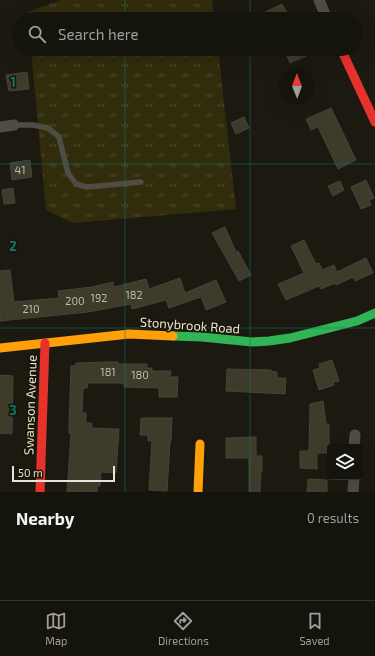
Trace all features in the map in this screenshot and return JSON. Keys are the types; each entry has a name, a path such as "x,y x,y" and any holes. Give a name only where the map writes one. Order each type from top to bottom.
{"street":[{"path":"319,0 324,12"},
{"path":"344,56 375,122"},
{"path":"0,127 14,125"},
{"name":"Stonybrook Road","path":"0,348 129,334 202,337 252,342 269,341 290,338 357,321 375,313"},
{"name":"Swanson Avenue","path":"40,492 45,343"},
{"path":"354,444 355,435"},
{"path":"198,492 200,444"},
{"path":"353,492 354,480"}],"lane":[{"path":"14,125 33,125 48,128 59,137 68,173 76,184 87,187 141,182"}],"green space":[{"path":"61,0 212,0 213,12 28,12"},
{"path":"32,56 219,56 236,209 73,223 46,210"}],"building":[{"path":"282,4 286,12 265,12"},
{"path":"287,56 306,56 290,63"},
{"path":"27,72 29,89 9,91 6,75"},
{"path":"331,108 356,160 338,169 318,127 311,130 306,119"},
{"path":"244,117 249,128 236,134 231,123"},
{"path":"30,160 32,177 12,180 10,163"},
{"path":"366,180 374,198 369,200 371,205 361,209 351,187"},
{"path":"340,181 344,190 333,196 328,186"},
{"path":"13,188 15,203 4,204 2,190"},
{"path":"225,227 236,252 238,251 251,275 239,281 212,233"},
{"path":"304,240 316,264 319,263 322,270 334,265 337,272 366,258 373,273 355,281 353,277 336,285 335,283 321,289 319,286 286,300 278,284 304,273 291,246"},
{"path":"10,270 14,302 59,298 58,291 92,287 113,282 114,287 146,279 149,289 180,278 185,293 216,280 226,302 206,310 201,297 169,308 166,300 132,309 131,304 88,312 0,321 0,271"},
{"path":"332,360 339,381 333,382 334,385 319,390 313,370 320,368 319,364"},
{"path":"118,362 118,364 147,364 147,368 152,368 152,371 171,371 170,377 178,377 177,397 159,397 159,388 124,387 124,383 88,383 87,388 83,388 82,413 86,413 86,423 92,423 92,428 119,429 116,473 101,472 100,486 97,486 97,492 67,492 71,433 69,433 69,427 71,366 75,366 76,363"},
{"path":"227,369 271,370 277,372 277,378 286,378 285,394 226,391"},
{"path":"0,375 13,376 12,434 0,433"},
{"path":"323,401 326,424 329,424 329,444 327,444 327,453 317,453 317,469 300,468 300,451 309,451 310,404"},
{"path":"141,418 172,418 167,491 149,490 152,441 148,441 148,435 140,435"},
{"path":"256,437 256,456 262,456 260,492 249,492 249,458 226,458 226,438"},
{"path":"308,479 327,480 327,492 307,492"}],"traffic: fast":[{"path":"173,336 252,342 269,341 290,338 357,321 375,313"}],"traffic: slow":[{"path":"0,348 129,334 173,336"},
{"path":"198,492 200,444"}],"traffic: jam":[{"path":"344,56 375,122"},
{"path":"40,492 45,343"}]}
